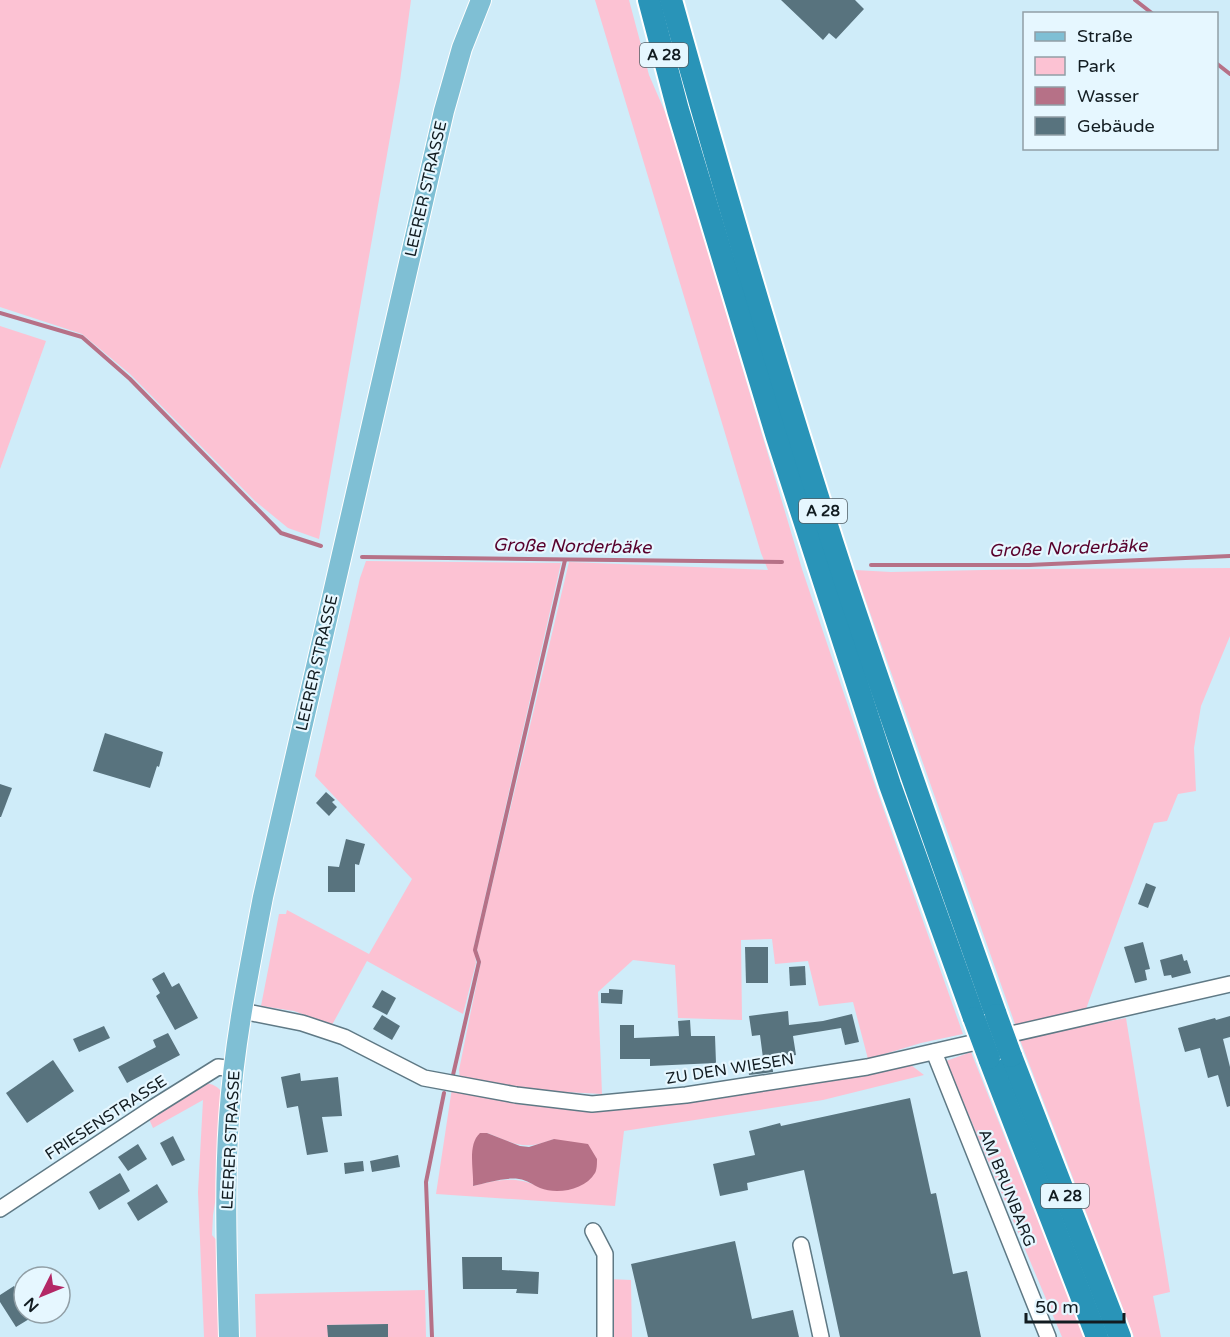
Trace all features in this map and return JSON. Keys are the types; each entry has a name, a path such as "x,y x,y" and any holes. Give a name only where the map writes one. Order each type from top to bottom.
{"highway":[{"name":"A 28","path":"649,0 678,110 777,437 890,785 985,1017 1097,1337"},
{"name":"A 28","path":"672,0 715,155 816,489 912,781 985,1017"},
{"name":"A 28","path":"1000,1057 1120,1337"}],"main road":[{"name":"LEERER STRASSE","path":"229,1337 226,1249 229,1118 242,1011 263,897 444,111 462,48 481,0"}],"street":[{"name":"ZU DEN WIESEN","path":"242,1011 291,1020 344,1036 424,1078 516,1095 592,1104 687,1095 867,1067 1230,984"},
{"name":"AM BRUNBARG","path":"934,1052 1048,1337"},
{"name":"FRIESENSTRASSE","path":"0,1209 218,1067 234,1069"},
{"path":"593,1231 605,1254 605,1337"},
{"path":"801,1245 821,1337"}],"green space":[{"path":"0,0 411,0 400,81 319,539 288,528 255,501 130,374 82,334 0,307"},
{"path":"595,0 629,0 649,75 669,121 802,569 963,1034 921,1043 868,1059 853,1002 819,1006 808,961 775,964 772,939 741,940 742,1020 678,1018 675,965 633,960 598,992 602,1094 527,1090 460,1080 459,1070 481,962 477,949 569,562 768,570"},
{"path":"0,326 46,341 0,469"},
{"path":"366,561 561,563 474,945 476,963 463,1014 367,961 332,1025 294,1011 261,1006 279,914 286,914 287,910 369,954 412,879 315,776 360,578"},
{"path":"1230,568 1230,636 1201,706 1194,748 1196,791 1178,794 1167,821 1154,823 1086,1009 1089,1025 1126,1018 1170,1292 1153,1296 1161,1337 1134,1337 1020,1040 1056,1030 1016,1027 855,570 891,572"},
{"path":"971,1052 1084,1337 1062,1337 946,1061"},
{"path":"911,1065 924,1075 823,1100 624,1131 615,1206 436,1194 452,1088 523,1105 626,1109 826,1080","holes":["487,1133 520,1145 535,1145 554,1139 541,1188 515,1180 473,1186 474,1145"]},
{"path":"204,1083 215,1086 223,1094 219,1178 212,1235 219,1243 221,1337 204,1337 198,1192 203,1100 153,1128 149,1119"},
{"path":"609,1279 631,1280 632,1337 610,1337"},
{"path":"425,1290 426,1337 388,1337 387,1324 328,1325 328,1337 256,1337 255,1294"}],"water":[{"path":"480,1133 487,1133 520,1146 529,1147 554,1139 588,1144 597,1159 596,1172 585,1184 562,1191 547,1190 519,1179 473,1186 472,1151"}],"building":[{"path":"781,0 855,0 864,9 836,39 829,33 823,40"},
{"path":"105,733 163,752 150,788 93,771"},
{"path":"0,784 12,788 1,817 0,817"},
{"path":"326,792 335,800 332,802 337,807 329,816 316,803"},
{"path":"346,839 365,844 359,865 355,864 355,892 328,892 328,866 339,867"},
{"path":"1146,883 1156,887 1148,908 1138,904"},
{"path":"1143,942 1150,969 1145,970 1147,980 1135,983 1124,947"},
{"path":"745,947 768,947 768,983 746,983"},
{"path":"1182,954 1184,961 1187,960 1191,973 1172,978 1171,975 1164,976 1160,960"},
{"path":"805,966 806,985 790,986 789,967"},
{"path":"164,972 172,987 179,983 198,1018 175,1030 156,996 160,993 152,979"},
{"path":"609,989 623,990 622,1004 601,1003 601,993 609,993"},
{"path":"382,990 396,998 387,1015 372,1007"},
{"path":"788,1011 789,1025 823,1021 852,1014 859,1042 845,1045 841,1028 793,1036 796,1055 772,1058 773,1072 749,1075 748,1066 759,1064 758,1059 763,1058 760,1035 752,1036 749,1016"},
{"path":"382,1015 400,1026 392,1040 373,1029"},
{"path":"1230,1016 1230,1037 1223,1039 1230,1067 1230,1106 1227,1107 1218,1075 1208,1078 1200,1048 1185,1052 1178,1028"},
{"path":"690,1020 691,1036 715,1036 716,1063 650,1066 650,1059 620,1059 620,1025 634,1025 634,1038 679,1036 678,1021"},
{"path":"104,1026 110,1038 79,1052 73,1039"},
{"path":"168,1033 180,1055 127,1083 118,1067 156,1047 153,1040"},
{"path":"53,1060 74,1091 27,1123 6,1093"},
{"path":"300,1073 301,1081 338,1077 342,1116 322,1117 328,1152 307,1155 298,1106 287,1108 281,1077"},
{"path":"910,1098 931,1194 936,1193 953,1274 967,1271 981,1337 840,1337 804,1170 747,1183 748,1190 720,1196 713,1164 755,1155 749,1131"},
{"path":"173,1136 185,1160 172,1166 160,1143"},
{"path":"138,1144 147,1159 128,1171 118,1157"},
{"path":"398,1155 400,1167 372,1172 370,1161"},
{"path":"363,1161 364,1171 345,1174 344,1163"},
{"path":"120,1173 130,1191 99,1210 89,1192"},
{"path":"157,1184 168,1202 138,1221 127,1203"},
{"path":"735,1241 752,1319 793,1310 799,1337 648,1337 631,1264"},
{"path":"462,1257 502,1257 502,1270 539,1272 538,1294 516,1293 517,1289 463,1289"},
{"path":"12,1287 12,1321 0,1302 0,1295"},
{"path":"388,1324 388,1337 328,1337 327,1325"}],"waterway":[{"path":"1135,0 1150,12"},
{"path":"1218,65 1230,74"},
{"name":"Große Norderbäke","path":"0,313 82,337 130,379 281,533 321,546"},
{"name":"Große Norderbäke","path":"871,565 1029,565 1230,556"},
{"name":"Große Norderbäke","path":"362,557 782,562"},
{"path":"453,1075 479,962 475,950 565,560"},
{"path":"432,1337 426,1182 444,1093"}]}
